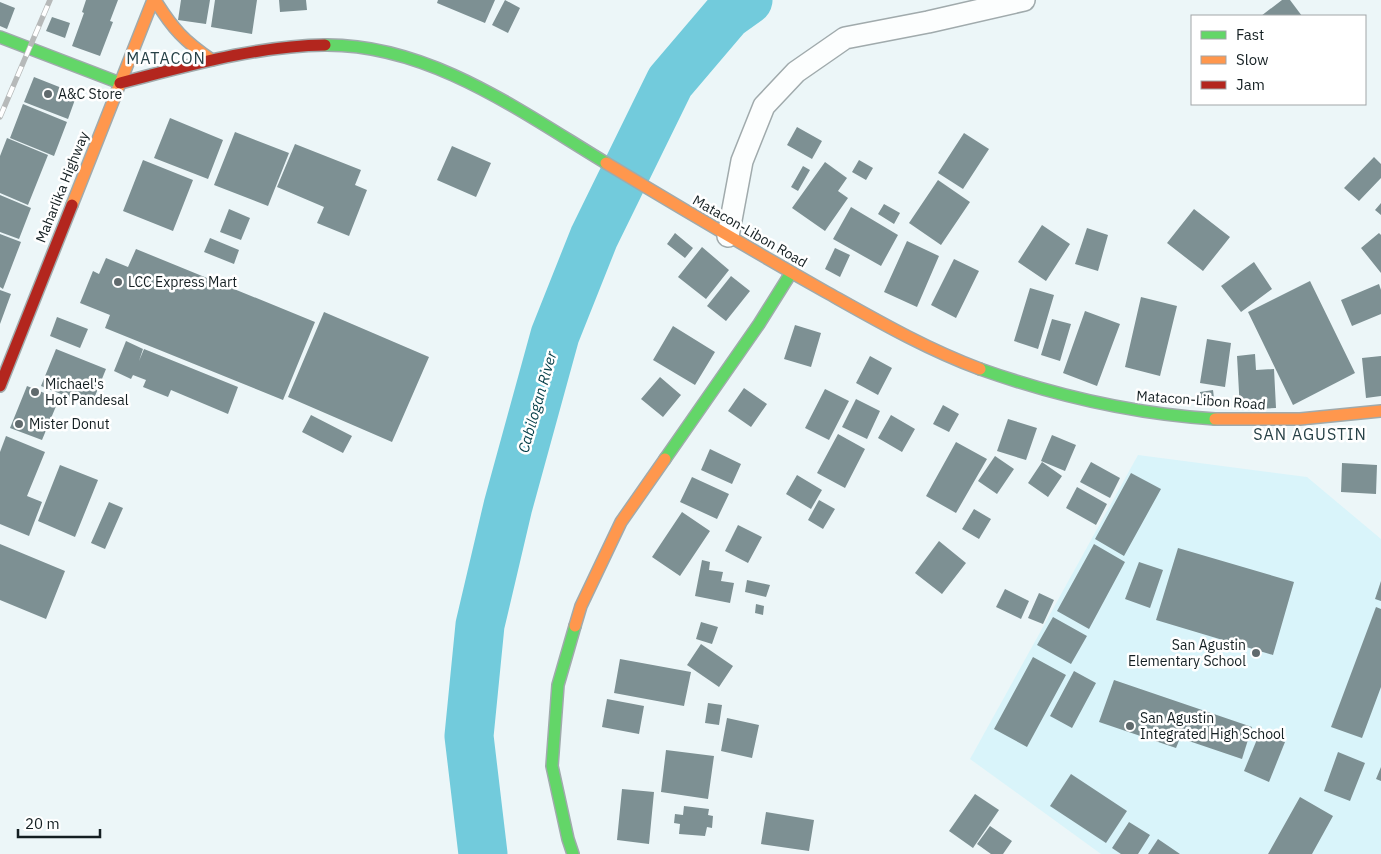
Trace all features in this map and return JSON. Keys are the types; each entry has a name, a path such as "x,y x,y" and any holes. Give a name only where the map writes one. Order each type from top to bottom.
{"main road":[{"path":"154,0 188,44 212,60"},
{"name":"Maharlika Highway","path":"0,386 154,0"},
{"path":"0,38 120,83"},
{"name":"Matacon-Libon Road","path":"120,83 212,60 314,45 344,45 391,53 423,63 472,86 791,273 904,336 963,362 1002,376 1098,404 1164,416 1252,420 1341,417 1381,411"},
{"path":"573,854 552,766 558,685 581,606 620,522 759,324 791,273"}],"street":[{"path":"728,236 742,161 764,106 796,72 845,38 928,22 1024,0"}],"shaded area":[{"path":"1138,455 1307,477 1381,539 1381,854 1101,854 970,759"}],"building":[{"path":"86,0 118,0 110,21 113,22 100,56 72,46 84,13 82,12"},
{"path":"181,0 210,0 206,24 178,20"},
{"path":"215,0 257,0 252,34 211,27"},
{"path":"279,0 306,0 307,10 280,12"},
{"path":"438,0 495,0 485,23 437,3"},
{"path":"505,0 520,8 508,33 492,25"},
{"path":"1282,0 1290,0 1301,15 1262,15"},
{"path":"0,2 15,8 7,29 0,26"},
{"path":"52,17 70,23 65,38 46,31"},
{"path":"34,77 77,94 68,119 24,102"},
{"path":"23,104 67,122 54,156 10,138"},
{"path":"170,118 223,140 208,179 154,158"},
{"path":"797,127 822,141 812,159 787,145"},
{"path":"235,132 289,153 268,206 214,185"},
{"path":"964,133 989,149 963,189 938,173"},
{"path":"7,138 48,155 28,205 0,193 0,156"},
{"path":"295,144 361,170 355,185 367,190 349,236 317,223 324,207 277,187"},
{"path":"452,146 491,163 476,197 437,180"},
{"path":"1374,157 1381,164 1381,178 1359,201 1344,188"},
{"path":"143,160 193,180 173,231 123,211"},
{"path":"859,160 873,168 866,180 852,172"},
{"path":"825,162 847,178 838,191 848,198 825,231 792,208"},
{"path":"803,166 810,170 798,191 791,187"},
{"path":"938,180 970,202 941,245 909,223"},
{"path":"0,195 31,208 19,239 0,232"},
{"path":"1381,203 1381,215 1375,210"},
{"path":"884,204 900,213 894,224 878,214"},
{"path":"851,207 898,235 881,266 833,239"},
{"path":"229,209 250,218 241,240 220,232"},
{"path":"1194,209 1230,237 1203,271 1167,243"},
{"path":"1042,225 1070,244 1046,281 1018,262"},
{"path":"1087,228 1108,235 1098,271 1075,264"},
{"path":"675,233 693,248 685,258 667,244"},
{"path":"1379,233 1381,235 1381,273 1361,248"},
{"path":"0,234 21,242 3,289 0,287"},
{"path":"210,238 239,250 234,264 204,252"},
{"path":"907,241 939,256 917,307 884,292"},
{"path":"702,247 729,270 706,299 678,277"},
{"path":"835,248 850,255 840,277 825,269"},
{"path":"136,249 315,322 283,400 105,328 110,315 80,303 93,271 99,274 106,258 128,267"},
{"path":"954,259 979,271 956,318 931,305"},
{"path":"1254,262 1272,289 1241,312 1221,286"},
{"path":"731,276 750,291 726,321 707,306"},
{"path":"1310,281 1355,373 1293,405 1248,312"},
{"path":"1379,284 1381,290 1381,314 1352,326 1341,300"},
{"path":"1030,288 1054,295 1038,349 1014,341"},
{"path":"0,290 11,294 0,324"},
{"path":"1141,297 1177,306 1160,376 1125,367"},
{"path":"1085,311 1120,324 1097,386 1063,373"},
{"path":"324,312 429,357 392,442 288,397"},
{"path":"57,317 88,329 80,348 50,336"},
{"path":"1052,319 1071,324 1060,361 1041,355"},
{"path":"795,325 821,333 811,367 784,359"},
{"path":"673,326 715,352 695,385 653,360"},
{"path":"1207,339 1231,343 1225,387 1200,383"},
{"path":"126,341 143,349 139,361 144,349 238,387 228,414 171,390 168,397 143,387 146,380 133,375 131,379 114,371"},
{"path":"56,349 106,369 91,406 41,386"},
{"path":"1255,354 1256,370 1274,369 1276,408 1240,410 1237,356"},
{"path":"870,356 892,368 878,395 856,383"},
{"path":"1381,356 1381,396 1366,398 1362,358"},
{"path":"660,377 681,395 663,417 641,399"},
{"path":"27,386 59,399 42,440 10,428"},
{"path":"744,388 767,404 751,427 728,411"},
{"path":"825,389 849,401 829,440 805,428"},
{"path":"1213,390 1214,398 1200,398 1200,392"},
{"path":"856,399 880,411 867,439 842,427"},
{"path":"943,405 959,414 949,432 933,424"},
{"path":"311,415 352,436 343,453 302,432"},
{"path":"891,415 915,429 902,452 878,438"},
{"path":"1008,419 1037,428 1026,460 997,451"},
{"path":"838,434 865,449 845,488 817,473"},
{"path":"1052,435 1076,445 1065,471 1041,461"},
{"path":"6,436 45,452 27,496 42,502 29,536 0,524 0,452"},
{"path":"956,442 987,459 956,513 926,496"},
{"path":"710,449 741,464 732,484 701,470"},
{"path":"995,456 1014,469 997,494 978,481"},
{"path":"1042,462 1062,476 1048,497 1028,483"},
{"path":"1091,462 1120,478 1110,498 1080,482"},
{"path":"1342,463 1377,465 1376,494 1341,492"},
{"path":"60,465 98,480 75,537 38,521"},
{"path":"1131,473 1161,489 1124,556 1095,539"},
{"path":"797,475 822,490 811,509 786,494"},
{"path":"692,477 729,494 717,519 680,502"},
{"path":"1077,487 1107,504 1096,525 1066,508"},
{"path":"819,500 835,509 823,529 808,520"},
{"path":"109,502 123,508 105,549 91,543"},
{"path":"974,509 991,519 979,539 962,529"},
{"path":"682,512 710,531 680,576 652,557"},
{"path":"738,525 762,537 748,563 725,551"},
{"path":"939,541 966,563 942,594 915,573"},
{"path":"0,544 65,571 46,619 0,600"},
{"path":"1094,544 1125,562 1089,629 1057,611"},
{"path":"1178,548 1294,582 1273,655 1156,620"},
{"path":"702,560 710,562 709,570 723,572 721,581 734,583 730,603 695,596"},
{"path":"1139,562 1163,570 1150,608 1125,599"},
{"path":"747,580 770,585 766,597 745,592"},
{"path":"1381,581 1381,601 1375,599"},
{"path":"1005,589 1029,601 1021,619 996,607"},
{"path":"1039,593 1054,600 1043,624 1028,618"},
{"path":"756,604 764,606 763,615 755,613"},
{"path":"1376,607 1381,609 1381,687 1362,738 1331,727"},
{"path":"1053,617 1087,636 1071,664 1037,645"},
{"path":"701,622 718,627 712,644 696,639"},
{"path":"701,644 733,666 719,687 687,665"},
{"path":"1033,657 1066,675 1027,747 994,729"},
{"path":"620,659 691,672 684,706 614,693"},
{"path":"1074,671 1096,683 1072,728 1050,716"},
{"path":"1114,680 1252,727 1242,759 1180,738 1176,748 1099,722"},
{"path":"607,699 644,706 639,734 602,727"},
{"path":"708,703 722,705 719,725 705,723"},
{"path":"727,718 759,725 752,758 721,751"},
{"path":"1260,732 1285,742 1269,782 1244,771"},
{"path":"666,750 714,756 708,799 661,792"},
{"path":"1338,752 1365,763 1350,801 1324,791"},
{"path":"1381,767 1381,781 1376,779"},
{"path":"1071,774 1127,811 1106,843 1050,806"},
{"path":"622,789 654,792 649,844 617,840"},
{"path":"975,794 999,810 973,848 949,831"},
{"path":"1300,797 1333,816 1312,854 1268,854"},
{"path":"684,806 709,809 708,815 713,816 712,828 707,827 705,836 679,834 680,824 674,823 675,814 683,815"},
{"path":"766,812 814,820 809,851 761,844"},
{"path":"1129,822 1150,835 1138,854 1121,854 1112,848"},
{"path":"990,826 1012,841 1003,854 991,854 977,844"},
{"path":"1158,839 1180,854 1148,854"}],"waterway":[{"name":"Cabilogan River","path":"483,854 469,736 480,625 508,506 555,335 594,237 670,82 727,15 748,0"}],"railway":[{"path":"0,117 50,0"}],"traffic: fast":[{"path":"0,37 120,83"},
{"path":"325,45 363,48 401,56 437,68 507,103 606,163"},
{"path":"665,459 759,324 791,273"},
{"path":"980,369 1037,388 1096,402 1155,413 1215,419"},
{"path":"573,854 552,766 558,685 575,626"}],"traffic: slow":[{"path":"72,205 153,0"},
{"path":"155,0 180,34 212,60"},
{"path":"606,163 864,313 921,343 980,369"},
{"path":"1215,419 1300,419 1381,411"},
{"path":"575,626 581,606 621,522 665,459"}],"traffic: jam":[{"path":"120,83 247,53 299,46 325,45"},
{"path":"0,386 72,205"}],"place":[{"name":"A&C Store","path":"48,94"},
{"name":"LCC Express Mart","path":"118,282"},
{"name":"Michael's Hot Pandesal","path":"35,392"},
{"name":"Mister Donut","path":"19,424"},
{"name":"San Agustin Elementary School","path":"1256,653"},
{"name":"San Agustin Integrated High School","path":"1130,726"}],"district":[{"name":"MATACON","path":"166,58"},
{"name":"SAN AGUSTIN","path":"1310,434"}]}
